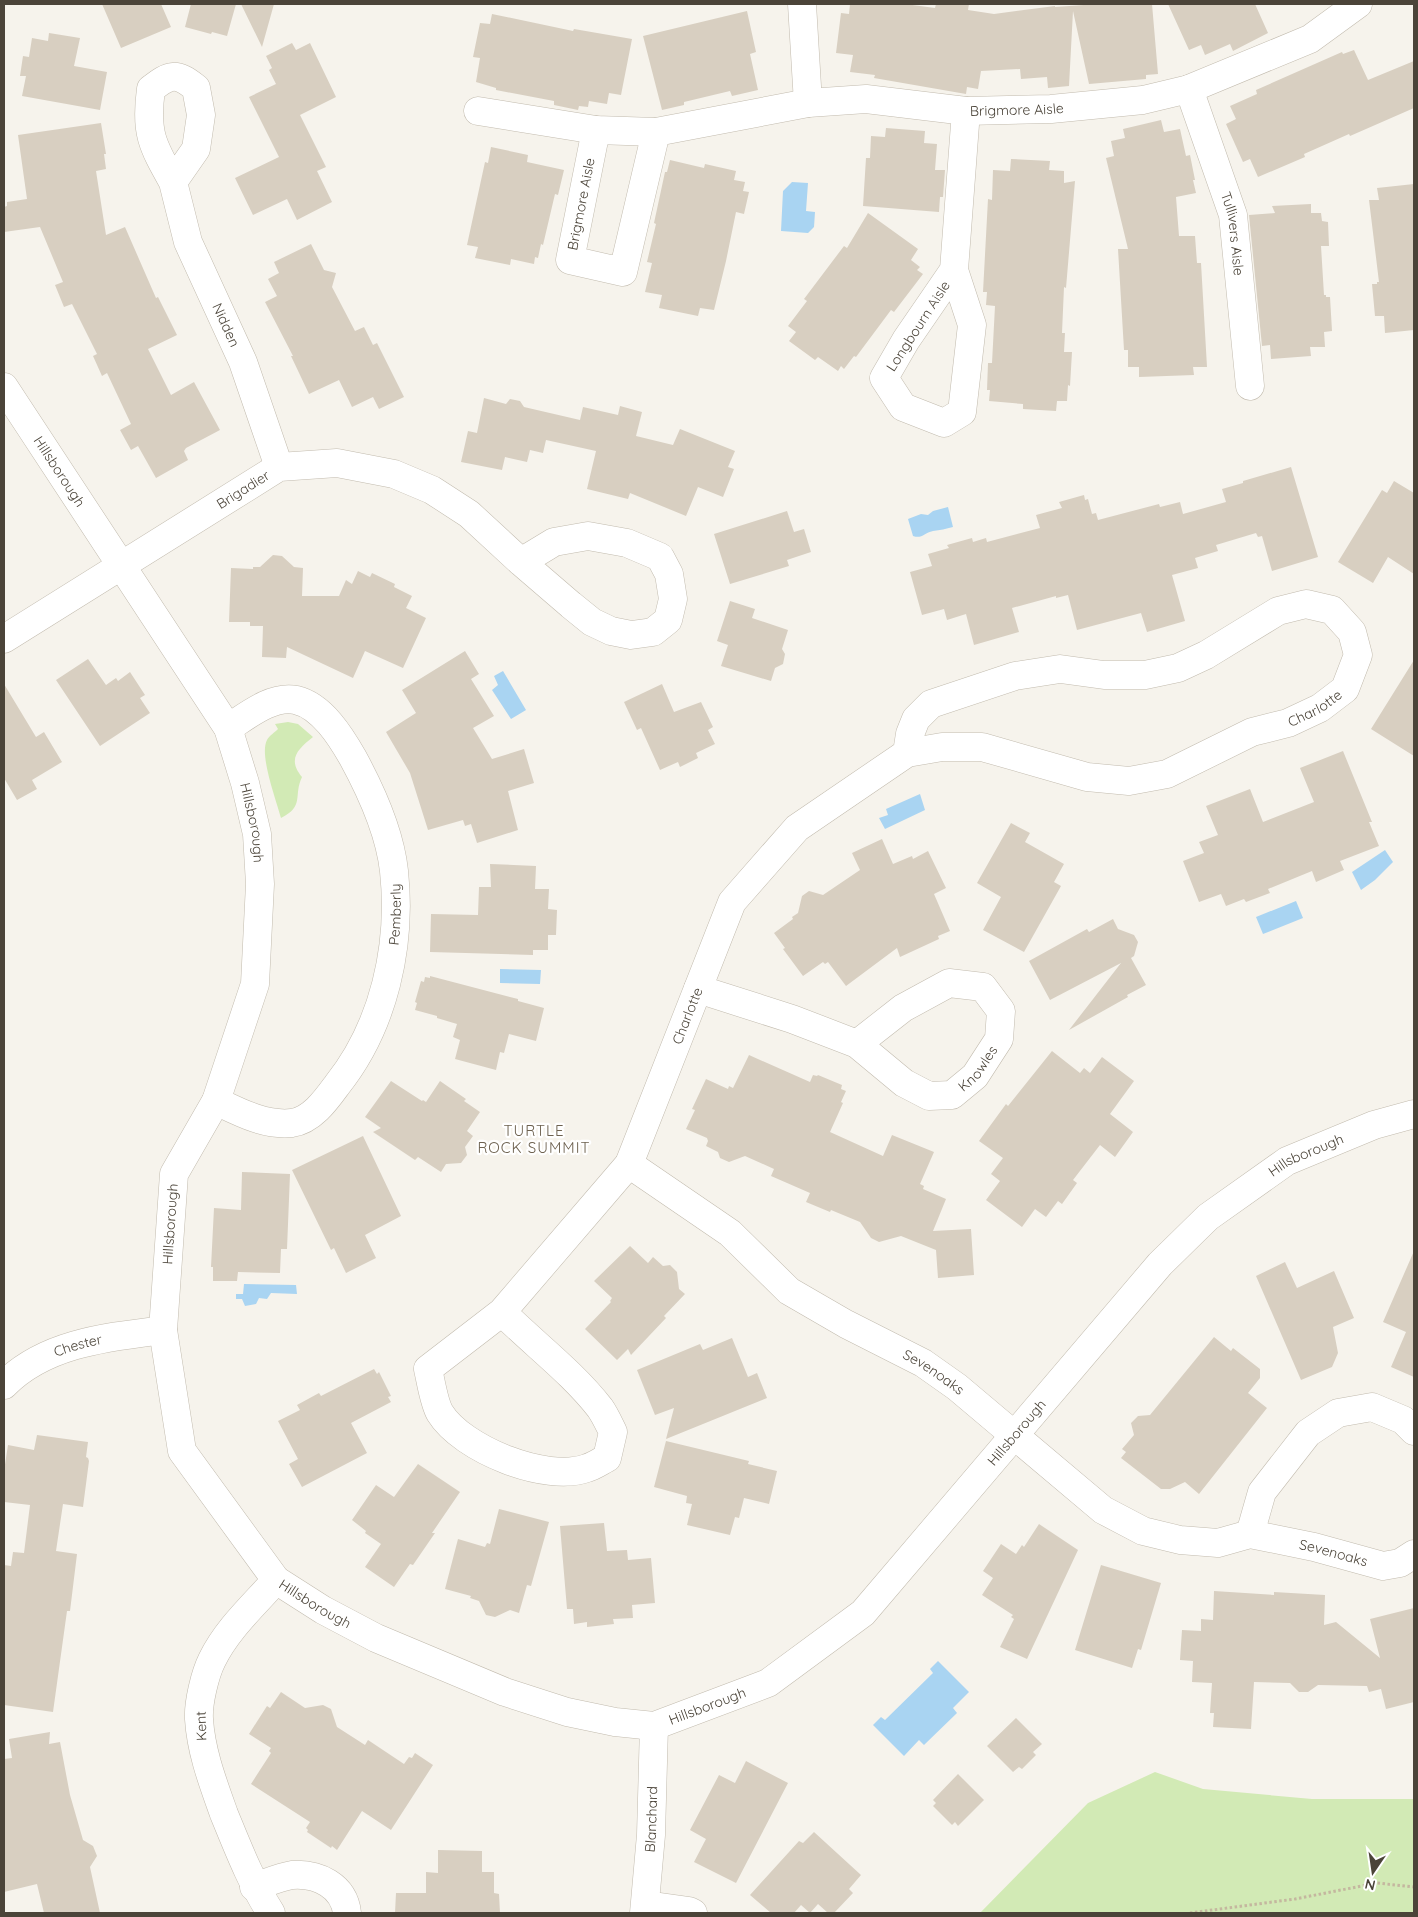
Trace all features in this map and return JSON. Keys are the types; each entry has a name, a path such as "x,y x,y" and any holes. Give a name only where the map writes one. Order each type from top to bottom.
{"street":[{"path":"802,4 808,103"},
{"name":"Brigmore Aisle","path":"478,110 596,130 656,132 808,103 866,99 966,111 1060,108 1143,100 1189,89 1310,39 1358,4"},
{"name":"Tullivers Aisle","path":"1189,89 1233,215 1250,386"},
{"name":"Longbourn Aisle","path":"954,270 906,340 884,378 903,407 944,423 962,412 972,325 954,270 966,111"},
{"name":"Brigmore Aisle","path":"596,130 570,260 622,272 656,132"},
{"name":"Nidden","path":"173,182 188,242 243,362 279,467"},
{"name":"Hillsborough","path":"4,387 228,728 246,783 257,834 260,884 255,984 216,1101 174,1174 163,1330 182,1451 276,1580 323,1610 376,1638 505,1692 567,1712 615,1722 654,1726 768,1683 863,1613 1016,1436 1160,1264 1208,1217 1287,1161 1374,1125 1414,1114"},
{"name":"Brigadier","path":"4,640 279,467 337,464 394,474 432,490 469,514 521,562 592,622 611,631 631,635 653,632 668,620 673,598 669,574 660,558 627,543 588,536 554,542 521,562"},
{"name":"Charlotte","path":"502,1312 568,1374 600,1409 613,1432 607,1458 586,1469 566,1472 517,1464 497,1457 450,1426 440,1412 428,1369 502,1312 629,1164 732,902 797,828 907,753 942,747 982,747 1087,777 1129,781 1166,774 1252,732 1288,723 1320,708 1345,689 1358,655 1352,632 1332,610 1306,604 1278,611 1206,655 1178,668 1145,675 1104,675 1060,668 1015,676 930,704 916,719 910,734 907,753"},
{"name":"Pemberly","path":"216,1101 241,1113 266,1121 281,1123 293,1123 308,1117 324,1102 354,1061 380,1005 388,980 394,944 396,905 392,862 386,838 368,788 345,744 322,715 310,706 295,700 274,702 256,710 228,728"},
{"name":"Knowles","path":"698,989 792,1019 858,1044 904,1083 928,1096 952,1095 976,1076 999,1039 1002,1011 983,987 949,983 903,1008 858,1044"},
{"name":"Sevenoaks","path":"629,1164 730,1233 788,1291 846,1324 923,1363 957,1387 1103,1510 1143,1531 1180,1540 1218,1543 1250,1534 1314,1547 1383,1566 1400,1562 1414,1554"},
{"name":"Chester","path":"4,1385 28,1365 58,1350 100,1340 163,1330"},
{"path":"1250,1534 1262,1492 1267,1485 1308,1433 1338,1413 1372,1407 1403,1420 1414,1431"},
{"name":"Kent","path":"271,1913 254,1887 229,1826 202,1750 199,1717 203,1690 211,1662 225,1637 276,1580"},
{"name":"Blanchard","path":"645,1909 651,1835 654,1726"},
{"path":"254,1887 291,1875 313,1876 337,1889 346,1903 347,1913"},
{"path":"645,1909 689,1911 693,1913"}],"path":[{"path":"1190,1913 1295,1899 1377,1883 1414,1887"}],"green space":[{"path":"288,722 298,724 313,737 296,755 295,765 302,777 296,805 288,814 281,818 272,789 265,747 267,740 278,729 275,724"},
{"path":"1155,1772 1203,1789 1312,1799 1414,1799 1414,1913 980,1913 1088,1803"}],"water":[{"path":"792,182 808,183 806,211 815,212 814,227 808,233 781,231 783,191"},
{"path":"948,507 953,527 933,531 921,536 913,536 908,519 921,514 928,515 933,511"},
{"path":"503,671 526,710 511,719 492,690 498,685 494,676"},
{"path":"920,794 925,810 885,829 879,818 888,815 886,809"},
{"path":"1385,850 1393,862 1375,880 1361,890 1352,872"},
{"path":"1296,901 1303,918 1263,934 1256,917"},
{"path":"500,969 541,970 540,984 500,983"},
{"path":"244,1284 296,1285 297,1294 271,1293 267,1299 259,1298 256,1304 245,1306 242,1299 236,1299 236,1294 243,1294"},
{"path":"938,1661 969,1692 953,1708 957,1713 924,1745 919,1740 904,1756 873,1725 881,1717 885,1720 933,1673 930,1669"}],"building":[{"path":"102,4 161,4 171,27 121,48"},
{"path":"191,4 236,4 227,36 185,27"},
{"path":"241,4 274,4 262,47"},
{"path":"850,4 905,4 935,8 936,4 969,4 968,10 994,14 1055,6 1152,4 1158,74 1146,75 1146,79 1089,84 1073,11 1069,86 1048,88 1047,77 1021,79 1020,69 981,71 978,89 967,87 966,94 874,78 875,75 850,72 853,55 836,53 841,13 849,14"},
{"path":"1168,4 1255,4 1268,33 1233,51 1230,44 1205,55 1201,45 1189,50"},
{"path":"747,11 756,52 750,54 758,90 732,96 730,91 684,102 684,105 662,110 643,36"},
{"path":"492,14 573,31 574,29 632,39 621,95 609,93 607,104 589,101 588,107 579,106 578,110 554,105 554,101 496,90 496,88 476,82 480,58 473,57 480,23 490,24"},
{"path":"49,33 80,38 74,66 107,72 100,110 22,96 26,76 20,76 23,56 29,57 32,38 48,41"},
{"path":"292,43 296,50 310,43 336,97 300,115 326,167 317,171 332,202 297,220 287,199 253,215 235,178 279,157 249,97 276,84 269,70 272,68 266,56"},
{"path":"1354,50 1368,80 1414,61 1414,108 1350,136 1349,134 1304,154 1305,157 1258,177 1250,159 1243,162 1226,124 1236,119 1230,106 1257,94 1256,90 1342,52 1343,54"},
{"path":"1161,120 1164,132 1180,129 1186,156 1190,155 1195,180 1193,180 1196,193 1176,197 1179,236 1195,236 1197,263 1201,263 1207,367 1193,367 1194,375 1139,377 1139,367 1128,367 1128,350 1124,350 1118,249 1128,249 1106,158 1114,156 1111,141 1125,138 1123,129"},
{"path":"101,123 106,154 104,154 106,169 96,171 106,235 125,227 156,298 158,297 177,335 148,349 171,395 194,382 220,430 186,448 184,451 188,460 156,478 138,446 131,450 120,430 131,424 107,373 102,376 93,356 97,354 72,304 64,307 55,285 63,282 40,227 4,232 4,207 7,206 7,202 27,199 18,135"},
{"path":"886,128 925,131 924,143 937,144 935,170 945,170 943,197 940,197 939,212 863,206 866,158 870,158 871,136 885,137"},
{"path":"491,147 528,155 527,162 564,170 558,195 555,194 543,245 541,244 538,258 535,257 534,264 511,259 510,265 475,258 478,247 467,245 485,162 488,163"},
{"path":"1011,159 1050,161 1049,170 1064,171 1064,183 1075,181 1066,288 1064,287 1062,333 1065,333 1064,352 1072,352 1070,386 1068,385 1067,401 1057,401 1056,411 1023,409 1023,404 989,401 990,390 987,390 988,363 992,363 995,306 986,305 987,292 983,292 988,199 992,200 993,170 1010,171"},
{"path":"670,160 704,168 705,164 736,171 734,180 745,182 743,191 749,192 744,214 736,212 714,310 700,308 698,316 659,308 662,295 645,292 652,263 647,262 656,224 654,223 665,172 667,172"},
{"path":"1414,184 1414,330 1385,333 1384,316 1375,316 1372,284 1379,282 1369,200 1379,200 1377,188"},
{"path":"1311,204 1311,213 1321,213 1322,221 1328,222 1329,246 1321,246 1324,295 1330,297 1332,331 1324,332 1325,347 1310,347 1311,356 1271,359 1270,345 1262,346 1249,215 1275,213 1272,206"},
{"path":"868,213 918,249 911,260 920,267 917,270 923,274 894,312 891,310 856,357 854,356 844,369 841,366 838,371 818,357 815,360 789,341 796,332 788,326 807,301 804,299 844,246 847,248"},
{"path":"311,244 324,270 336,273 332,287 355,331 364,327 373,345 377,343 404,397 379,409 373,397 352,407 339,380 309,394 291,356 293,356 265,302 277,296 268,279 279,273 274,262"},
{"path":"484,398 506,404 510,399 520,401 524,407 580,420 583,407 618,415 620,406 642,412 636,436 673,445 680,429 735,451 728,467 734,469 723,497 698,487 686,516 630,493 628,499 587,489 596,451 546,440 543,453 530,450 527,462 505,457 502,470 461,462 468,431 477,433"},
{"path":"1291,467 1318,557 1272,571 1262,536 1258,537 1256,533 1216,545 1218,551 1195,558 1198,568 1172,575 1185,621 1147,632 1141,613 1077,630 1068,595 1056,598 1056,596 1012,608 1019,632 974,645 966,614 947,620 944,609 922,615 910,572 932,566 928,554 949,548 947,545 972,538 973,542 986,538 987,542 1040,528 1036,515 1062,508 1059,502 1084,495 1085,500 1088,499 1092,514 1096,513 1098,520 1159,504 1160,507 1180,502 1183,514 1226,502 1222,489"},
{"path":"1394,481 1414,493 1414,574 1388,557 1373,583 1338,562 1382,490 1387,493"},
{"path":"787,511 794,532 804,529 811,552 787,560 789,566 730,584 714,534"},
{"path":"273,555 282,556 294,567 303,568 302,596 339,596 346,580 352,584 358,571 370,577 372,573 395,584 394,587 412,596 406,608 426,618 403,668 365,651 353,678 287,647 286,658 262,657 263,626 250,626 250,622 229,622 231,568 253,569 253,567 260,567"},
{"path":"730,601 755,609 752,618 788,630 782,649 785,654 783,664 775,668 771,681 721,666 728,645 717,641"},
{"path":"465,651 479,674 471,679 494,716 473,728 492,759 524,749 534,783 508,791 518,830 477,843 471,824 465,826 463,820 428,830 410,773 386,732 416,713 402,690"},
{"path":"88,659 106,685 116,678 118,681 130,672 145,695 140,698 150,713 100,746 56,680"},
{"path":"1414,660 1414,756 1371,729"},
{"path":"4,684 36,737 44,732 62,762 32,780 37,789 17,800 4,778"},
{"path":"662,684 674,712 701,702 713,727 708,730 715,744 696,753 698,758 680,767 678,762 660,770 641,728 637,730 624,702"},
{"path":"1343,751 1372,822 1369,822 1379,846 1340,861 1344,870 1316,882 1312,871 1268,889 1270,893 1246,902 1244,899 1226,906 1221,894 1199,902 1183,861 1204,853 1199,842 1218,835 1206,806 1250,789 1263,822 1314,802 1300,768"},
{"path":"1011,823 1030,833 1025,842 1064,864 1054,882 1061,886 1024,952 983,930 1001,897 977,883"},
{"path":"882,839 893,864 912,856 913,859 928,851 946,888 934,894 950,931 938,936 939,939 900,957 897,948 846,986 828,962 825,964 823,962 803,976 774,933 798,913 802,896 809,891 823,895 860,870 852,853"},
{"path":"490,864 536,866 535,889 549,889 548,909 557,910 556,935 548,935 548,950 533,950 533,955 430,952 431,914 478,915 479,887 491,887"},
{"path":"1113,919 1118,929 1134,935 1138,942 1134,956 1131,958 1146,985 1069,1030 1121,963 1050,1000 1029,961 1087,929 1089,932"},
{"path":"430,976 518,999 518,1001 544,1008 536,1041 509,1034 504,1053 500,1052 496,1070 455,1059 460,1040 453,1037 457,1024 415,1010 417,1003 415,1002 421,981 424,982 425,977 430,978"},
{"path":"1052,1051 1080,1073 1084,1068 1090,1073 1102,1057 1134,1081 1110,1114 1133,1132 1115,1157 1100,1145 1073,1180 1077,1183 1062,1204 1058,1201 1046,1217 1035,1209 1022,1227 986,1200 1000,1181 991,1174 1003,1158 979,1141 1006,1104 1008,1106"},
{"path":"749,1055 810,1082 813,1075 818,1075 842,1085 841,1089 846,1091 841,1102 843,1103 830,1132 883,1156 892,1135 934,1152 920,1184 924,1186 923,1189 946,1199 933,1231 971,1229 974,1275 938,1278 936,1250 901,1236 879,1242 871,1238 860,1222 806,1202 810,1193 771,1176 774,1169 745,1156 729,1162 720,1158 718,1152 706,1146 707,1138 686,1129 695,1110 692,1109 706,1079 728,1089 729,1086 733,1088"},
{"path":"391,1081 426,1102 440,1081 466,1099 464,1101 480,1112 467,1131 473,1136 465,1147 467,1155 461,1163 446,1164 441,1172 418,1157 415,1160 373,1132 381,1128 365,1117"},
{"path":"363,1136 401,1216 365,1235 376,1258 346,1273 334,1248 331,1250 292,1170"},
{"path":"242,1172 290,1174 287,1249 281,1249 280,1273 238,1272 237,1281 213,1281 213,1267 211,1267 214,1208 241,1210"},
{"path":"630,1246 648,1263 653,1257 663,1266 670,1265 677,1272 679,1289 685,1294 664,1316 666,1318 631,1355 628,1349 617,1360 585,1329 611,1302 612,1298 594,1281"},
{"path":"1414,1251 1414,1377 1391,1367 1406,1332 1383,1322"},
{"path":"1285,1262 1297,1288 1334,1271 1354,1318 1333,1327 1338,1353 1332,1367 1301,1380 1256,1276"},
{"path":"1214,1337 1231,1351 1233,1348 1260,1369 1260,1378 1248,1393 1267,1408 1199,1494 1185,1482 1170,1489 1161,1489 1121,1458 1126,1452 1122,1449 1134,1435 1131,1423 1138,1416 1150,1415"},
{"path":"732,1338 748,1377 757,1373 767,1398 666,1439 674,1408 655,1415 637,1370 700,1344 703,1350"},
{"path":"374,1369 377,1374 379,1372 391,1396 388,1397 391,1402 351,1423 367,1453 302,1487 289,1464 298,1459 278,1421 300,1410 297,1405 319,1393 321,1396"},
{"path":"37,1435 88,1442 86,1457 89,1461 83,1507 63,1504 56,1551 77,1554 70,1611 67,1611 53,1712 4,1705 4,1565 11,1566 13,1552 24,1553 30,1505 4,1502 4,1471 8,1445 34,1450"},
{"path":"666,1441 749,1461 748,1464 777,1471 769,1504 744,1498 739,1518 735,1517 730,1535 687,1525 692,1504 686,1503 687,1496 654,1487"},
{"path":"418,1464 460,1492 413,1565 410,1564 394,1587 365,1567 381,1544 365,1533 366,1531 352,1520 376,1485 394,1497"},
{"path":"499,1509 549,1522 531,1586 527,1585 519,1613 510,1610 495,1617 486,1615 479,1601 470,1598 471,1596 445,1589 458,1539 485,1547 487,1543 490,1544"},
{"path":"604,1523 607,1551 627,1550 628,1560 651,1558 655,1603 632,1605 633,1618 613,1619 614,1624 587,1627 587,1622 574,1624 573,1609 567,1609 560,1526"},
{"path":"1039,1524 1078,1550 1027,1659 1000,1647 1014,1619 1011,1617 1013,1615 982,1595 993,1578 983,1571 1001,1544 1016,1554 1022,1545 1024,1547"},
{"path":"1101,1565 1161,1583 1141,1650 1138,1649 1132,1668 1075,1650"},
{"path":"1214,1591 1274,1595 1274,1592 1325,1595 1324,1625 1336,1622 1380,1658 1370,1619 1414,1608 1414,1702 1386,1709 1381,1689 1369,1692 1367,1686 1318,1685 1308,1692 1299,1692 1290,1683 1254,1682 1251,1729 1213,1727 1214,1713 1210,1713 1212,1683 1192,1682 1193,1661 1180,1660 1182,1630 1201,1631 1201,1619 1213,1620"},
{"path":"281,1692 305,1708 323,1705 331,1709 337,1727 365,1745 368,1740 404,1764 415,1753 433,1765 391,1830 362,1811 337,1850 307,1832 306,1828 310,1822 251,1784 271,1753 269,1751 271,1748 249,1734 267,1706 270,1708"},
{"path":"1016,1718 1042,1744 1033,1752 1036,1755 1022,1769 1019,1767 1013,1772 987,1746"},
{"path":"50,1732 49,1744 60,1742 70,1795 83,1840 93,1846 97,1856 90,1867 100,1913 44,1913 37,1884 4,1892 4,1759 12,1758 9,1739"},
{"path":"746,1761 788,1783 736,1883 694,1862 706,1839 690,1830 719,1775 735,1783"},
{"path":"958,1774 984,1800 958,1826 955,1822 952,1825 933,1806 936,1803 933,1800"},
{"path":"814,1832 861,1875 849,1889 853,1893 834,1913 828,1913 818,1904 810,1913 801,1905 794,1913 771,1913 750,1895 799,1841 803,1843"},
{"path":"438,1850 482,1851 482,1872 494,1872 494,1893 499,1894 500,1913 395,1913 396,1893 426,1893 426,1872 438,1873"}],"district":[{"name":"TURTLE ROCK SUMMIT","path":"534,1138"}]}
